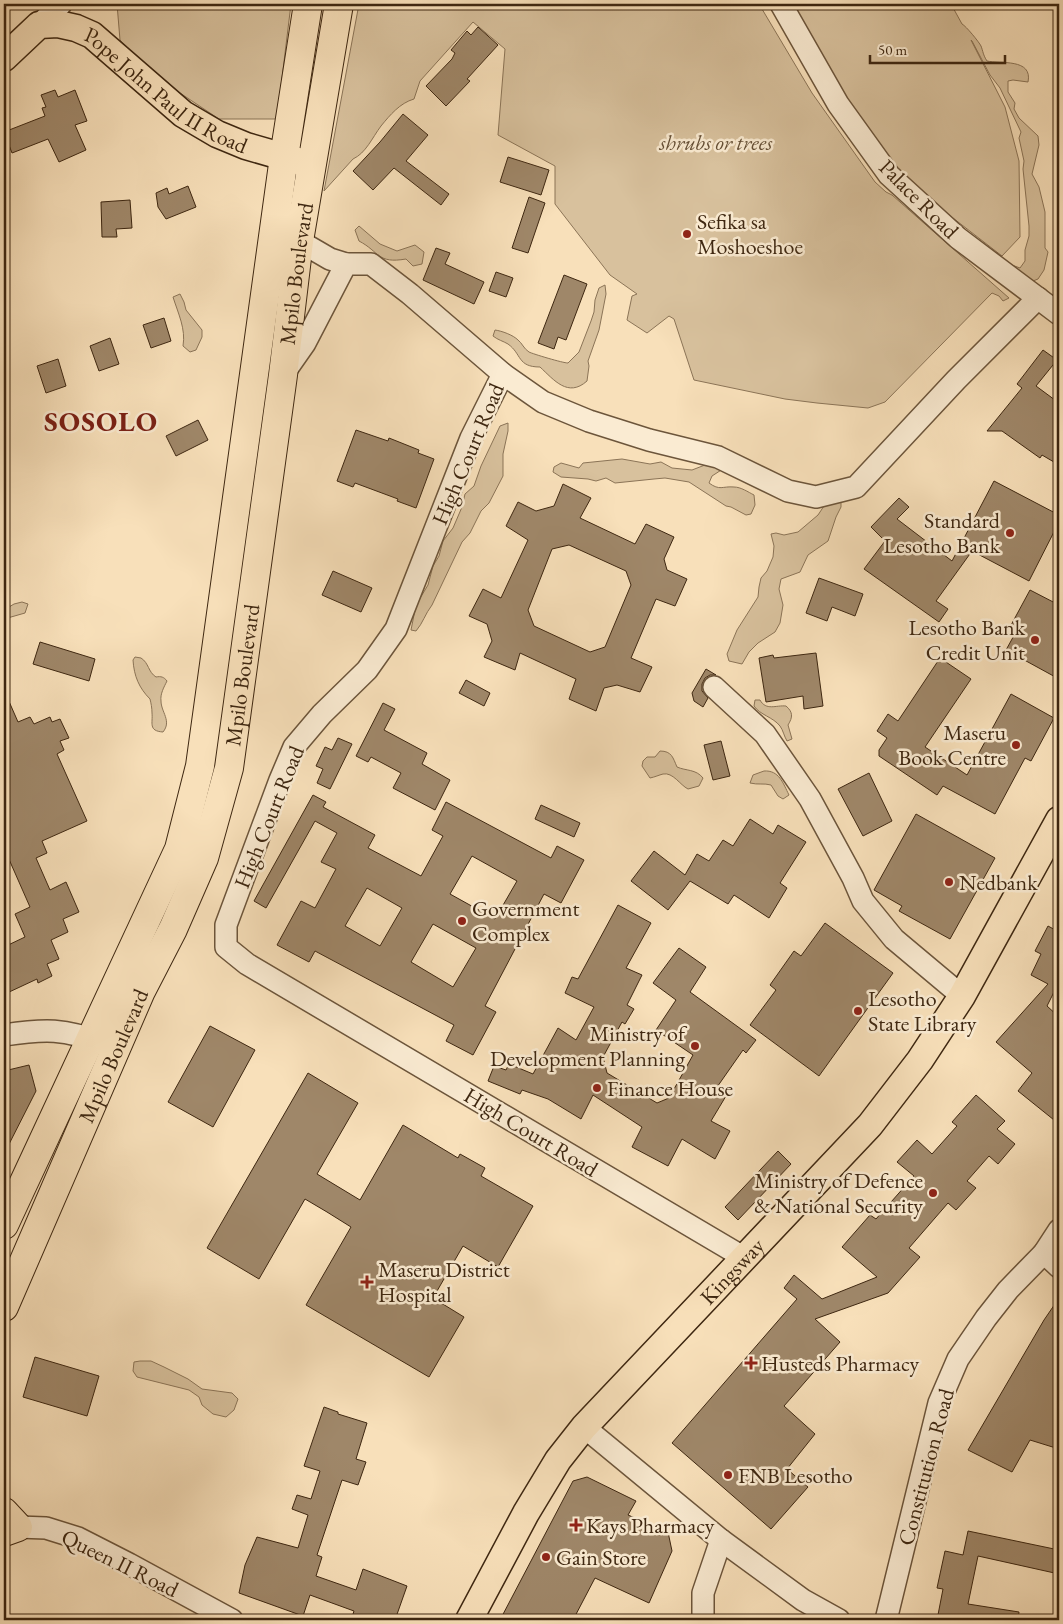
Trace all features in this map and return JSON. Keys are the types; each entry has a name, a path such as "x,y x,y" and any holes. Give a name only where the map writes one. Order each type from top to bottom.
{"highway":[{"name":"Mpilo Boulevard","path":"4,1225 179,849 200,766 284,157 308,4"},
{"name":"Mpilo Boulevard","path":"4,1307 141,992 173,929 204,858 228,768 311,164 339,4"}],"main road":[{"name":"Pope John Paul II Road","path":"39,25 58,24 76,28 92,35 183,114 217,134 246,146 311,164"},
{"path":"4,58 39,25"},
{"name":"Kingsway","path":"469,1620 531,1505 558,1460 584,1427 870,1125 920,1060 962,996 1059,820"}],"street":[{"path":"39,25 61,4"},
{"name":"Palace Road","path":"781,4 838,104 889,175 958,238 1059,314"},
{"path":"283,375 305,343 346,264 330,259 300,241"},
{"name":"High Court Road","path":"346,264 371,264 410,294 503,374 471,438 396,629 367,670 322,714 294,746 226,925 226,947 247,964 743,1257"},
{"path":"503,374 543,402 589,421 649,440 718,457 788,491 816,497 856,487 956,380 1038,298"},
{"path":"714,688 765,734 810,799 853,878 863,901 894,939 962,996"},
{"path":"4,1035 61,1030 90,1038 117,1049"},
{"name":"Constitution Road","path":"886,1620 938,1403 958,1359 1008,1290 1052,1260 1059,1230"},
{"path":"584,1427 721,1540 803,1600 839,1620"},
{"name":"Queen II Road","path":"7,1524 46,1528 78,1538 232,1620"},
{"path":"703,1620 703,1593 721,1540"}],"green space":[{"path":"117,4 291,4 277,119 219,119 153,75 120,40"},
{"name":"shrubs or trees","path":"359,4 759,4 812,93 875,182 1009,298 1003,301 999,296 992,293 885,402 868,408 785,399 694,380 674,319 669,316 647,333 627,320 632,296 637,294 610,275 555,204 555,166 498,135 505,49 473,22 420,81 414,99 404,103 392,114 365,149 353,159 324,191"},
{"path":"794,4 951,4 962,24 980,44 987,61 1014,64 1026,69 1028,82 1008,81 1008,92 1015,103 1014,109 1019,118 1038,136 1039,145 1032,174 1039,187 1045,212 1045,248 1048,252 1044,270 1038,279 1033,281 1026,279 1001,261 1020,268 1025,261 1025,250 1029,236 1023,169 1024,161 1019,138 1021,132 1000,88 990,75 972,41 1005,107 1019,161 1020,237 1002,256 891,170 827,71"},
{"path":"359,226 380,244 397,251 415,245 424,252 422,264 413,266 406,259 389,260 380,256 359,241 355,230"},
{"path":"605,285 606,294 599,330 588,361 587,381 580,386 574,388 567,387 556,382 540,367 527,365 508,344 493,336 495,330 504,332 516,338 529,352 568,363 579,352 594,312 599,288"},
{"path":"180,294 186,310 202,330 202,337 196,350 190,352 183,346 182,327 173,297"},
{"path":"508,423 503,454 503,476 489,503 481,511 470,533 462,542 428,612 416,631 411,630 416,605 428,585 443,541 453,528 465,494 474,486 481,466 500,426"},
{"path":"622,459 650,464 661,462 672,468 692,470 705,465 729,465 712,476 709,483 719,488 737,487 744,490 754,495 755,505 751,514 746,515 726,506 689,482 665,478 615,483 606,478 596,481 561,477 553,472 554,467 561,463 579,468 583,463"},
{"path":"841,493 841,507 828,541 808,555 800,572 781,579 779,589 783,605 780,623 775,632 758,643 749,652 742,664 729,661 727,654 737,630 758,597 761,578 767,571 773,557 774,546 771,534 784,535 798,532 818,515 830,497"},
{"path":"22,602 28,604 25,613 4,619 4,610"},
{"path":"135,657 144,660 151,673 156,677 162,677 167,681 161,698 161,705 166,720 163,732 155,730 152,726 150,699 143,691 136,676 133,660"},
{"path":"755,700 760,700 768,706 786,706 790,710 791,720 788,725 792,739 787,741 777,723 754,706"},
{"path":"660,751 670,754 677,767 700,775 703,778 699,786 688,789 667,774 650,778 642,766 643,761 647,757 655,757"},
{"path":"764,771 777,775 789,795 783,799 778,796 771,785 750,783 753,775"},
{"path":"151,1361 188,1379 202,1389 232,1393 238,1399 234,1410 226,1417 213,1414 202,1405 199,1397 189,1390 137,1377 133,1371 134,1362"}],"building":[{"path":"478,27 498,45 467,79 470,81 446,106 426,86 452,59 455,53 451,50 467,31 471,35"},
{"path":"55,90 58,97 75,90 87,121 75,125 86,150 59,162 48,139 12,153 4,132 45,116 42,108 46,107 41,95"},
{"path":"403,114 428,135 406,161 449,194 441,205 394,168 373,190 353,171"},
{"path":"508,157 549,170 541,195 500,182"},
{"path":"188,186 196,207 166,219 158,207 156,193 167,188 169,194"},
{"path":"529,197 545,203 528,253 512,248"},
{"path":"130,200 132,228 116,229 117,237 102,237 101,202"},
{"path":"436,248 450,253 445,264 484,282 474,304 423,280"},
{"path":"496,272 513,278 506,297 489,291"},
{"path":"564,275 587,284 566,340 558,337 554,349 538,343"},
{"path":"164,318 171,341 151,348 143,325"},
{"path":"110,338 119,364 99,371 90,346"},
{"path":"1043,350 1057,360 1036,386 1059,403 1059,465 1042,455 1040,458 1002,431 987,431 1022,388 1017,384"},
{"path":"58,359 66,386 46,393 37,366"},
{"path":"198,420 208,440 176,456 166,436"},
{"path":"356,430 388,441 389,438 419,450 418,453 434,459 416,508 397,501 398,499 355,483 353,487 337,481"},
{"path":"994,481 1059,515 1059,522 1029,581 972,551 936,601 948,609 939,622 864,569 885,541 871,527 899,498 909,507 897,519 952,561"},
{"path":"563,484 591,498 580,518 635,544 646,524 674,537 664,559 667,570 687,579 675,606 656,599 631,658 652,667 640,692 617,685 604,688 596,711 569,699 576,679 520,653 515,670 484,657 492,641 487,624 469,616 483,589 501,598 528,540 506,526 518,502 536,511 554,506","holes":["569,545 626,571 631,585 605,647 590,652 534,626 528,610 552,549"]},
{"path":"333,571 372,588 361,612 322,595"},
{"path":"819,578 863,594 855,616 832,607 827,621 806,613"},
{"name":"Lesotho Bank Credit Unit","path":"1030,590 1059,605 1059,679 1006,650 1017,630 1010,627"},
{"path":"40,642 95,659 89,681 33,664"},
{"path":"816,653 823,706 804,709 803,696 766,702 759,658 773,655 774,658"},
{"path":"940,658 971,679 925,747 967,775 1011,694 1054,718 1031,761 1025,758 995,814 943,786 937,795 879,756 879,750 887,738 877,731 888,714 898,721"},
{"path":"706,669 716,675 710,675 705,678 702,684 702,691 708,698 703,707 694,701 692,693"},
{"path":"466,680 490,693 484,706 459,693"},
{"path":"4,690 18,722 30,717 34,724 50,717 52,722 60,719 69,738 60,741 64,750 57,754 87,821 42,841 47,853 36,858 50,890 66,882 79,912 63,919 68,932 51,940 59,959 47,964 52,976 38,983 37,979 7,993 4,985 4,947 25,937 15,914 30,907 4,848"},
{"path":"383,703 395,709 384,730 427,753 422,764 450,780 435,810 393,788 401,773 371,757 368,762 356,756"},
{"path":"338,738 352,744 330,789 317,783 323,769 316,766 325,747 332,750"},
{"path":"721,741 730,776 713,780 704,745"},
{"path":"869,773 892,821 863,836 838,789"},
{"name":"Government Complex","path":"313,795 326,802 323,807 375,835 368,848 421,876 443,836 432,830 446,802 551,858 557,846 584,860 561,903 544,894 485,1006 496,1012 473,1055 446,1041 454,1025 315,951 309,962 277,945 301,901 315,908 336,869 321,862 337,833 315,821 266,908 254,901","holes":["472,856 517,881 495,919 450,894","367,888 402,908 380,946 345,926","433,924 476,948 453,987 411,962"]},
{"path":"541,805 580,823 574,837 535,819"},
{"name":"Nedbank","path":"916,814 995,858 950,939 899,911 902,906 874,890"},
{"path":"750,819 773,834 778,825 806,842 780,883 787,888 769,918 734,895 728,904 690,881 668,910 631,881 654,851 685,875 697,854 709,861 723,840 733,846"},
{"path":"618,905 651,923 626,968 642,975 627,1005 634,1009 625,1024 622,1022 603,1057 607,1073 657,1103 669,1098 693,1055 656,1030 676,1000 653,983 679,948 706,967 690,992 756,1040 746,1053 743,1050 715,1090 726,1096 711,1121 730,1131 715,1159 682,1139 668,1166 632,1147 642,1127 593,1095 581,1119 548,1099 522,1090 520,1094 488,1081 494,1066 506,1070 509,1064 533,1074 558,1028 576,1040 594,1007 565,993 572,977 578,979"},
{"path":"825,923 893,973 819,1076 750,1025 776,990 770,985 794,951 801,956"},
{"path":"1048,926 1059,932 1059,990 1056,988 1047,1006 1059,1017 1059,1124 1018,1091 1032,1073 996,1042 1048,984 1031,975 1041,954 1035,951"},
{"path":"210,1026 255,1050 213,1127 168,1102"},
{"path":"29,1065 36,1091 4,1154 4,1071"},
{"path":"308,1073 358,1103 317,1174 360,1200 403,1125 458,1158 460,1154 485,1168 481,1176 533,1206 498,1267 463,1246 433,1298 464,1317 429,1377 306,1305 351,1227 305,1199 259,1279 207,1248"},
{"path":"976,1095 1005,1121 997,1129 1015,1144 998,1164 989,1156 967,1181 976,1188 956,1210 948,1203 909,1248 920,1257 888,1293 815,1319 840,1342 784,1406 815,1434 787,1469 808,1487 771,1529 672,1443 797,1299 784,1288 794,1275 822,1299 877,1277 842,1247 870,1215 876,1219 914,1176 897,1162 917,1140 932,1154 957,1126 952,1122"},
{"path":"778,1151 791,1164 738,1220 725,1207"},
{"path":"1059,1298 1059,1449 1030,1440 1012,1472 968,1450 1044,1320"},
{"path":"35,1357 99,1376 87,1416 23,1397"},
{"path":"324,1407 338,1412 338,1414 367,1423 356,1459 366,1462 358,1485 342,1480 317,1555 322,1557 316,1576 356,1590 363,1569 407,1586 395,1620 351,1620 354,1611 310,1595 303,1616 239,1593 245,1565 257,1537 298,1548 308,1515 292,1509 297,1495 311,1499 320,1471 304,1466"},
{"path":"587,1477 636,1501 628,1515 668,1532 672,1551 649,1603 595,1578 573,1620 500,1620 573,1481"},
{"path":"968,1531 1059,1550 1059,1574 978,1556 968,1604 1019,1612 1018,1620 937,1620 943,1589 937,1588 945,1551 963,1555"}],"place":[{"name":"Sefika sa Moshoeshoe","path":"687,234"},
{"name":"Standard Lesotho Bank","path":"1010,533"},
{"name":"Lesotho Bank Credit Unit","path":"1035,640"},
{"name":"Maseru Book Centre","path":"1016,745"},
{"name":"Nedbank","path":"949,882"},
{"name":"Government Complex","path":"462,921"},
{"name":"Lesotho State Library","path":"858,1011"},
{"name":"Ministry of Development Planning","path":"695,1046"},
{"name":"Finance House","path":"597,1088"},
{"name":"Ministry of Defence & National Security","path":"933,1193"},
{"name":"Maseru District Hospital","path":"367,1282"},
{"name":"Husteds Pharmacy","path":"751,1363"},
{"name":"FNB Lesotho","path":"728,1475"},
{"name":"Kays Pharmacy","path":"576,1525"},
{"name":"Gain Store","path":"546,1557"}],"district":[{"name":"SOSOLO","path":"101,421"}]}
